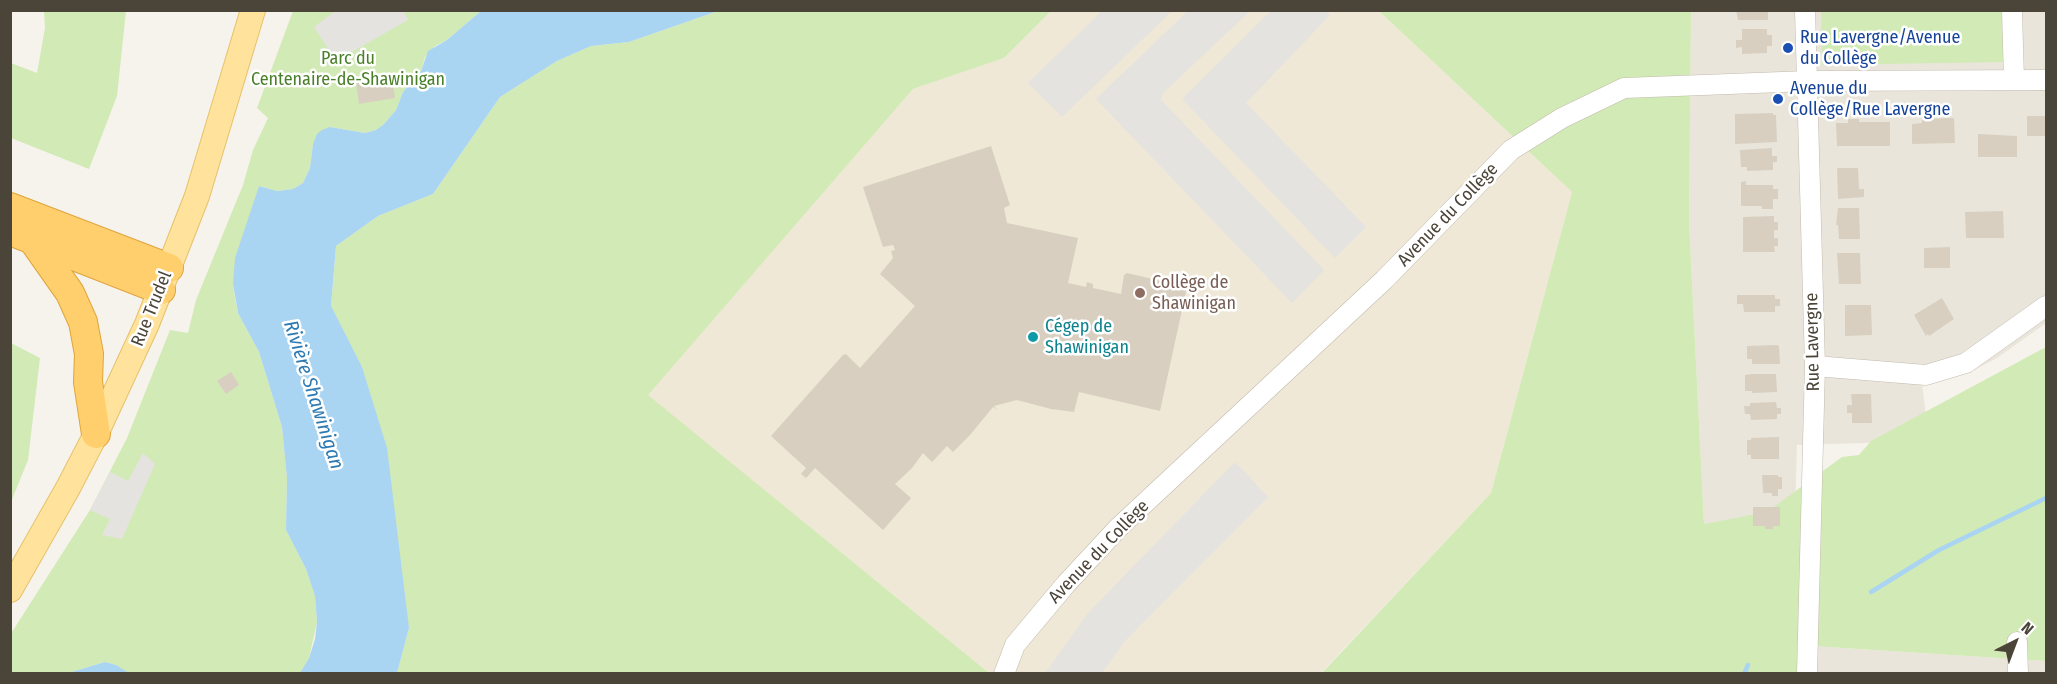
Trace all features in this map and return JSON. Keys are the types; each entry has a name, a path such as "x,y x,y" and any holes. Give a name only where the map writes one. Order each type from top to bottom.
{"highway":[{"path":"10,207 165,279"},
{"path":"21,235 165,279"},
{"path":"21,235 70,293 83,322 89,354 88,382 96,434"}],"main road":[{"name":"Rue Trudel","path":"10,590 69,488 96,434 165,279 204,175 253,10"}],"street":[{"name":"Rue Lavergne","path":"1805,10 1815,366 1807,674"},
{"path":"2012,10 2014,80"},
{"name":"Avenue du Collège","path":"1004,674 1015,645 1066,584 1118,528 1384,280 1511,150 1562,118 1624,88 1808,81 2046,80"},
{"path":"1815,366 1926,375 1966,363 2046,306"},
{"path":"2017,642 2018,674"}],"shaded area":[{"path":"1189,10 1250,11 1163,93 1161,100 1324,270 1292,303 1096,99"},
{"path":"1272,10 1326,11 1330,15 1246,103 1366,227 1335,258 1182,99"},
{"path":"335,11 404,11 408,20 336,61 314,27"},
{"name":"Collège de Shawinigan","path":"1051,11 1379,11 1572,192 1491,493 1321,673 989,673 647,395 913,89 1004,58"},
{"path":"1102,11 1172,11 1062,117 1028,83"},
{"path":"1691,11 2046,11 2046,323 1997,358 1969,373 1922,383 1929,441 1797,445 1795,511 1704,524 1689,222"},
{"path":"143,453 155,464 122,539 102,535 110,519 90,510 110,472 128,481"},
{"path":"1235,462 1268,497 1124,642 1102,673 1048,674 1046,672 1088,613"},
{"path":"1811,646 2046,661 2046,673 1812,673"}],"green space":[{"path":"44,11 126,11 117,96 89,169 11,138 11,63 37,73 45,28"},
{"name":"Parc du Centenaire-de-Shawinigan","path":"293,11 481,11 447,40 435,46 425,57 421,71 403,92 396,110 384,124 376,130 365,133 330,127 313,144 310,168 303,183 293,189 277,191 259,186 250,218 233,284 238,313 259,352 282,427 287,478 286,530 306,569 315,596 317,622 309,658 300,674 180,674 179,672 129,674 116,665 105,662 68,673 11,673 10,635 90,510 127,438 170,330 188,333 196,300 243,185 253,150 268,118 257,108"},
{"path":"718,11 1051,11 1004,58 913,89 648,395 989,673 397,673 409,628 331,306 336,246 378,216 433,194 500,97 557,61 591,46 629,42"},
{"path":"1379,11 1691,11 1689,222 1704,524 1767,512 1842,457 1859,455 1871,441 2046,347 2046,661 1812,646 1812,673 1321,674 1491,493 1572,192"},
{"path":"1821,11 2004,11 2005,62 1822,65"},
{"path":"11,343 40,358 28,460 11,502"}],"water":[{"name":"Rivière Shawinigan","path":"481,11 718,11 629,42 591,46 557,61 500,97 433,194 378,216 336,246 331,306 362,367 387,448 409,628 397,673 300,673 309,658 315,639 317,622 315,596 306,569 286,530 287,478 282,427 259,352 238,313 233,284 235,258 259,186 277,191 293,189 303,183 310,168 313,144 317,134 322,130 330,127 365,133 376,130 384,124 396,110 403,92 421,71 428,51 447,40"},
{"path":"105,662 116,665 129,673 68,673"}],"building":[{"path":"1736,10 1768,10 1768,20 1738,20"},
{"path":"1742,29 1767,29 1767,35 1772,35 1772,46 1767,46 1767,53 1742,54 1742,47 1736,48 1736,40 1742,40"},
{"path":"392,78 395,98 359,104 356,83"},
{"path":"1773,113 1776,115 1777,142 1735,144 1735,114"},
{"path":"2027,116 2046,116 2046,136 2027,136"},
{"path":"1954,118 1955,143 1912,144 1912,124 1922,123 1922,119"},
{"path":"1848,119 1859,119 1859,122 1890,122 1890,146 1837,146 1836,123 1848,123"},
{"path":"1978,134 2017,136 2017,157 1978,157"},
{"name":"Cégep de Shawinigan","path":"991,146 1010,205 1004,208 1007,223 1078,238 1068,283 1086,287 1087,282 1093,284 1093,288 1121,294 1124,275 1127,273 1187,287 1160,411 1079,392 1074,412 1051,409 1017,400 994,406 997,410 993,407 953,452 947,446 932,462 923,453 912,468 895,484 911,498 883,530 815,468 806,478 801,474 806,468 771,436 843,355 846,354 860,368 915,306 880,274 893,258 891,251 895,250 893,245 883,247 863,187"},
{"path":"1772,148 1772,156 1777,156 1777,162 1773,162 1773,170 1747,171 1747,167 1741,167 1740,150"},
{"path":"1837,168 1858,168 1859,189 1864,189 1864,197 1838,199"},
{"path":"1746,181 1746,185 1773,185 1773,189 1778,189 1778,199 1773,199 1773,209 1762,209 1762,206 1741,206 1741,182"},
{"path":"1838,208 1859,208 1860,239 1839,239 1838,225 1836,225"},
{"path":"2003,211 2004,238 1966,238 1965,212"},
{"path":"1774,216 1774,222 1778,222 1778,230 1774,230 1774,238 1778,238 1778,246 1774,246 1775,252 1743,252 1743,217"},
{"path":"1950,247 1950,268 1924,268 1924,248"},
{"path":"1837,253 1860,253 1861,284 1839,284"},
{"path":"1737,295 1775,295 1775,299 1780,299 1780,306 1775,306 1775,312 1744,312 1743,304 1737,304"},
{"path":"1942,298 1954,319 1926,336 1914,315"},
{"path":"1845,305 1871,305 1872,335 1845,336"},
{"path":"1747,346 1779,346 1780,364 1752,364 1752,359 1747,359"},
{"path":"231,372 239,385 226,394 217,381"},
{"path":"1776,374 1777,392 1745,391 1745,375"},
{"path":"1851,394 1871,394 1872,423 1852,423 1852,413 1847,413 1847,405 1852,405"},
{"path":"1776,402 1777,408 1781,408 1781,414 1777,414 1777,419 1751,420 1750,414 1745,414 1744,406 1750,406 1750,403"},
{"path":"1779,437 1779,459 1751,459 1751,455 1747,455 1747,440"},
{"path":"1762,475 1782,477 1782,489 1778,489 1778,496 1763,493"},
{"path":"1753,507 1780,507 1780,526 1765,529 1765,526 1753,526"}],"waterway":[{"path":"1871,592 1939,550 2046,498"},
{"path":"1744,674 1748,665"}],"place":[{"name":"Rue Lavergne/Avenue du Collège","path":"1788,48"},
{"name":"Avenue du Collège/Rue Lavergne","path":"1778,99"},
{"name":"Collège de Shawinigan","path":"1140,293"},
{"name":"Cégep de Shawinigan","path":"1033,337"}]}
